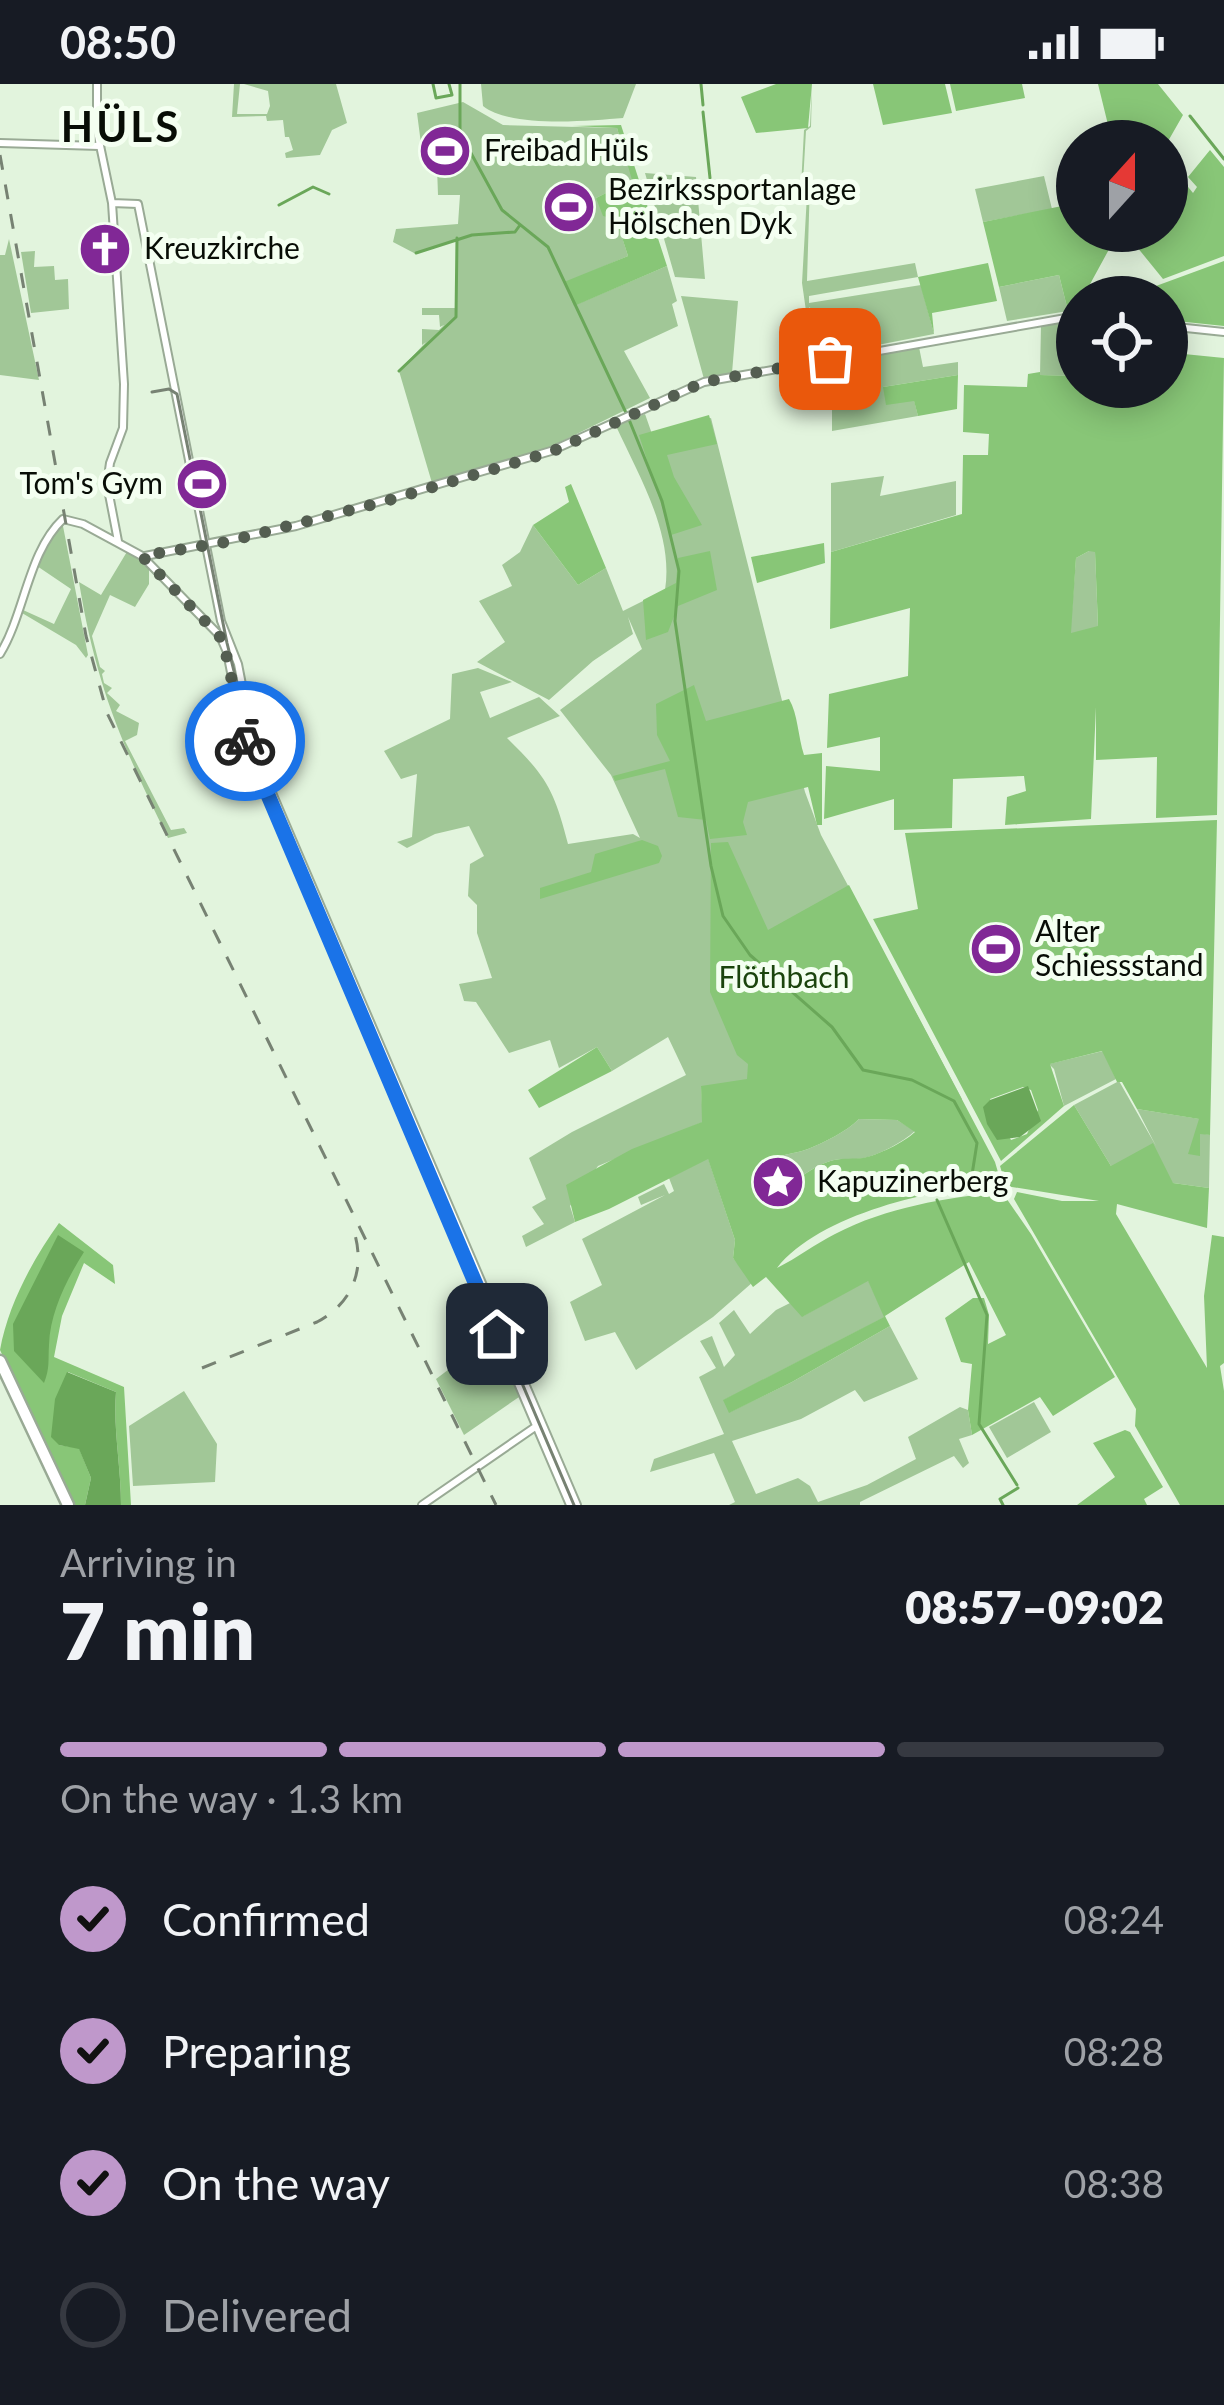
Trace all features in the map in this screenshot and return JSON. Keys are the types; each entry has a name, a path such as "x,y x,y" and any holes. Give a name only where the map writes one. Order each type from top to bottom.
{"main road":[{"path":"0,1361 67,1505"}],"street":[{"path":"97,84 97,131 112,203 124,421 108,470 107,490 118,541"},
{"path":"89,143 97,131"},
{"path":"0,143 99,146"},
{"path":"112,203 139,204 221,624 238,664 254,742 573,1505"},
{"path":"142,556 206,546 358,509 530,458 704,382 1056,320"},
{"path":"1188,328 1224,332"},
{"path":"0,654 58,522 75,520 142,556 225,645 245,744 539,1425"},
{"path":"422,1505 539,1425"}],"green space":[{"path":"234,84 240,84 237,114 267,114 268,91 244,84 336,84 347,123 332,130 320,155 286,158 285,153 293,150 283,120 232,117"},
{"path":"481,84 636,84 623,118 550,121 496,113 483,106"},
{"path":"776,84 812,84 808,128 756,133 741,97"},
{"path":"812,84 811,127 806,131 803,182 810,182 807,281 915,263 918,277 809,296 809,303 921,285 934,334 816,357 802,283 807,195 801,187 804,130 810,126"},
{"path":"873,84 945,84 952,113 883,125"},
{"path":"950,84 1022,84 1025,98 956,111"},
{"path":"1098,84 1158,84 1183,115 1180,120 1107,120"},
{"path":"463,102 503,125 617,128 633,180 596,198 616,218 628,256 565,283 575,305 667,266 678,326 624,351 650,398 550,447 432,483 399,371 426,342 422,345 422,329 439,330 444,325 440,327 439,315 422,315 422,308 455,308 457,239 414,253 393,242 396,229 458,224 460,195 438,195 437,167 424,167 417,113"},
{"path":"621,125 667,266 574,306 564,282 628,256 616,219 603,216 596,198 632,180 617,128 572,126"},
{"path":"1210,150 1224,167 1224,256 1161,276 1141,252 1188,252 1188,187 1193,193 1197,187 1188,177"},
{"path":"645,173 696,177 705,279 675,277"},
{"path":"1044,176 1052,209 983,222 975,189"},
{"path":"1056,207 1056,252 1108,252 1094,276 1059,275 999,287 983,222"},
{"path":"9,239 39,380 0,375 0,255 5,255"},
{"path":"35,251 34,267 54,266 55,280 68,279 69,309 31,313 21,252"},
{"path":"1224,261 1224,326 1188,322 1188,276 1183,276"},
{"path":"988,263 997,301 932,313 934,334 918,277"},
{"path":"1059,275 1056,313 1007,321 999,287"},
{"path":"681,296 738,301 732,373 704,379"},
{"path":"1056,323 1056,375 1040,375 1041,325"},
{"path":"919,347 923,367 958,362 958,375 883,387 914,400 918,416 832,431 832,363"},
{"path":"1188,354 1224,358 1217,815 1156,818 1157,757 1096,760 1096,707 1091,819 1005,825 1007,797 1026,791 1024,776 953,779 952,828 894,830 894,799 824,819 826,766 880,771 880,737 827,748 829,694 908,676 910,608 830,629 831,552 962,514 963,455 988,455 989,434 963,432 964,385 1027,387 1028,374 1056,375 1056,408 1188,408","holes":["1089,551 1095,552 1098,626 1071,633 1076,558"]},
{"path":"958,375 957,409 918,416 914,401 886,405 883,387"},
{"name":"Flöthbach","path":"645,414 652,434 711,418 805,792 821,835 962,1099 701,1087 703,1122 598,1166 570,1206 575,1222 526,1247 522,1236 544,1224 532,1207 546,1199 529,1158 686,1075 668,1037 612,1071 597,1047 559,1068 550,1040 509,1053 476,1002 464,1001 459,984 492,978 477,933 477,905 468,896 470,864 484,856 469,826 435,834 407,848 397,842 412,837 417,774 401,779 384,751 450,719 452,674 478,668 512,682 480,692 490,718 539,697 560,716 507,738 547,785 568,844 633,834 640,838 611,775 560,710 642,649 628,617 633,634 549,700 477,662 505,642 479,601 512,586 502,565 520,552 533,525 578,585 606,568 623,611 665,590 660,527 616,426"},
{"path":"709,415 717,444 667,455 702,525 671,535 639,435"},
{"path":"884,476 880,496 956,481 956,515 831,552 831,483"},
{"path":"571,484 606,568 578,585 533,525 569,502 565,487"},
{"path":"62,521 86,658 76,645 22,613 54,624 71,589 37,566"},
{"path":"824,543 825,563 757,583 751,557"},
{"path":"128,550 149,567 149,584 135,607 110,595 92,636 105,671 104,683 112,688 107,693 120,705 116,711 139,723 137,735 125,741 171,830 184,828 187,833 168,838 113,714 94,653 79,582 101,595"},
{"path":"710,551 717,590 678,606 668,632 646,640 643,600 676,583 678,558"},
{"path":"1095,551 1098,627 1070,634 1076,558"},
{"path":"694,685 706,721 789,699 804,755 822,753 822,825 817,825 808,787 748,802 743,822 747,835 710,839 706,820 678,817 665,769 615,781 613,776 670,761 657,735 656,704"},
{"path":"1217,820 1210,1135 1200,1134 1200,1156 1188,1154 1199,1119 1137,1109 1102,1051 1050,1064 1064,1106 1001,1161 873,919 918,909 905,833","holes":["1023,1087 1031,1090 1038,1110 1027,1134 1011,1140 990,1099"]},
{"path":"642,840 658,846 659,863 540,899 540,888 591,872 595,854"},
{"path":"728,842 768,930 849,885 995,1162 1002,1186 945,1191 880,1207 820,1233 777,1268 875,1217 1002,1192 1115,1377 1053,1416 1040,1397 972,1435 968,1410 972,1364 961,1362 945,1318 973,1298 984,1298 988,1344 1006,1335 969,1262 885,1316 890,1326 729,1413 723,1400 884,1317 868,1281 802,1317 766,1277 753,1287 733,1258 735,1240 708,1159 575,1222 566,1185 632,1149 702,1122 701,1086 747,1079 748,1064 737,1055 710,992 711,843","holes":["859,1119 897,1120 915,1132 890,1148 863,1158 825,1163 774,1193 766,1183 764,1167 774,1159 821,1143"]},
{"path":"597,1047 612,1071 539,1108 528,1090"},
{"path":"1103,1051 1116,1079 1064,1106 1049,1064"},
{"path":"1119,1081 1156,1146 1137,1109 1200,1119 1200,1133 1210,1135 1209,1188 1111,1166 1074,1105"},
{"path":"1074,1105 1111,1166 1153,1143 1173,1183 1209,1188 1207,1228 1117,1204 1116,1214 1207,1368 1204,1296 1212,1235 1224,1237 1224,1363 1220,1366 1224,1505 1180,1505 1135,1426 1136,1409 1014,1199 1017,1192 1062,1201 1099,1201 1006,1186 1000,1166"},
{"path":"859,1119 897,1120 915,1131 870,1156 825,1163 773,1193 766,1183 764,1167 769,1162 821,1143"},
{"path":"708,1158 735,1240 733,1258 753,1282 713,1317 636,1370 615,1332 585,1341 570,1302 602,1285 582,1239 665,1195 641,1205 638,1197 664,1184 669,1194 674,1191 669,1178"},
{"path":"59,1223 113,1265 115,1284 84,1263 62,1316 54,1357 124,1387 131,1505 121,1505 116,1392 68,1372 59,1445 79,1448 91,1478 85,1505 73,1505 0,1350 23,1283"},
{"path":"868,1280 885,1317 724,1400 730,1412 890,1326 918,1379 864,1402 855,1390 801,1419 732,1441 756,1494 798,1478 810,1486 818,1502 867,1485 916,1459 908,1437 960,1407 968,1410 972,1435 959,1439 969,1463 963,1468 954,1456 860,1505 729,1505 735,1502 714,1453 650,1472 654,1459 724,1434 699,1377 716,1368 700,1341 712,1336 724,1367 735,1355 719,1323 734,1310 750,1334 790,1303 803,1316"},
{"path":"493,1336 519,1397 464,1435 436,1379"},
{"path":"184,1391 217,1444 215,1482 133,1486 129,1426"},
{"path":"1034,1402 1051,1432 1007,1458 989,1427"},
{"path":"1125,1430 1163,1487 1144,1499 1147,1505 1077,1505 1115,1477 1093,1443"}],"shaded area":[{"path":"1028,1086 1041,1121 1020,1137 997,1140 983,1107"},
{"path":"58,1235 84,1252 56,1308 44,1383 14,1351 13,1324"},
{"path":"67,1372 116,1392 121,1505 85,1505 91,1478 79,1449 59,1445 51,1437 55,1399"}],"waterway":[{"path":"433,84 436,98 452,95 449,84"},
{"name":"Flöthbach","path":"460,84 460,133 502,210 548,247 662,501 679,571 675,621 711,866 723,916 750,955 832,1027 863,1070 912,1080 954,1101 977,1143 971,1181 933,1191"},
{"path":"701,84 703,105"},
{"path":"703,112 710,178"},
{"path":"1190,116 1224,159"},
{"path":"279,205 313,187 329,194"},
{"path":"416,253 472,235 515,232 520,225"},
{"path":"399,371 456,317 457,238"},
{"name":"Flöthbach","path":"937,1200 987,1315 979,1424 1017,1485"},
{"name":"Flöthbach","path":"1003,1505 1000,1499 1018,1488"}],"tram line":[{"path":"152,392 169,389 177,394 227,643 256,760 574,1505"}],"railway":[{"path":"0,155 86,636 107,713 496,1505"},
{"path":"202,1368 329,1315 353,1286 358,1262 355,1235"}],"way so far":[{"path":"245,741 223,640 142,556 226,542 386,501 551,452 704,382 830,359"}],"place":[{"name":"Freibad Hüls","path":"445,151"},
{"name":"Bezirkssportanlage Hölschen Dyk","path":"569,207"},
{"name":"Kreuzkirche","path":"105,249"},
{"name":"Tom's Gym","path":"202,484"},
{"name":"Alter Schiessstand","path":"996,949"},
{"name":"Kapuzinerberg","path":"778,1182"}],"district":[{"name":"HÜLS","path":"121,127"}],"route":[{"path":"245,741 497,1334"}]}
